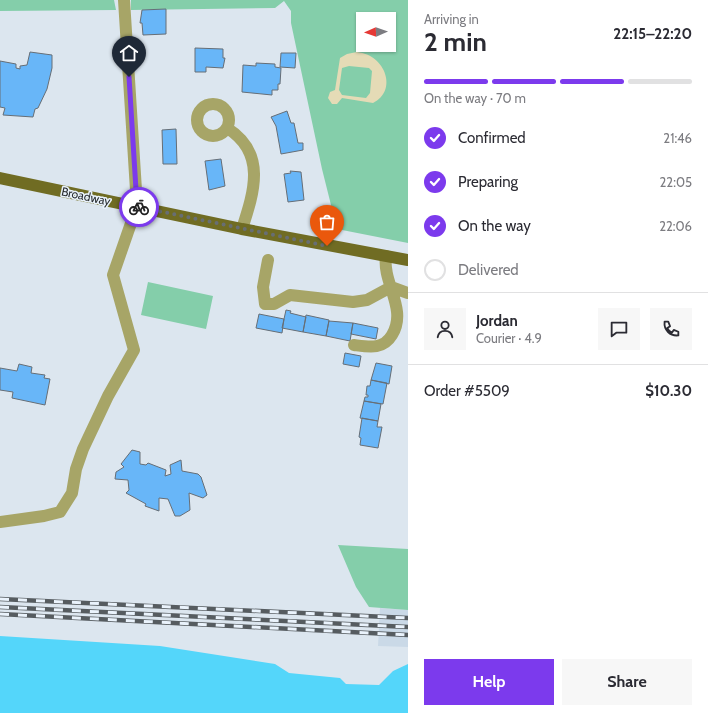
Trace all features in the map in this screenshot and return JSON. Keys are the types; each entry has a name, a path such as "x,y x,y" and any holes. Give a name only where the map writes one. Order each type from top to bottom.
{"main road":[{"name":"Broadway","path":"0,178 242,229 408,260"}],"street":[{"path":"0,522 60,512 72,493 76,469 83,448 108,396 134,350 113,275 137,206 124,0"},
{"path":"227,128 237,134 244,142 250,153 255,175 252,195 242,229"},
{"path":"354,345 370,347 380,346 388,342 398,323 398,312 385,268 386,256"},
{"path":"268,260 264,287 265,304 274,304 290,294 353,302 367,300 390,287 408,293"}],"shaded area":[{"path":"380,608 408,610 408,647 378,646"}],"green space":[{"path":"0,0 114,0 116,10 0,11"},
{"path":"131,0 408,0 408,243 337,229 322,169 291,23 291,11 284,1 275,8 131,10"},
{"path":"148,282 213,296 206,329 141,315"},
{"path":"338,545 408,549 408,610 369,607 356,587"}],"sand":[{"path":"357,52 367,55 375,60 381,66 387,82 381,97 373,103 342,98 337,104 332,104 328,98 330,92 335,90 340,58 347,54","holes":["349,66 369,68 372,71 370,93 366,98 342,95 339,90 342,68"]}],"water":[{"path":"0,636 160,646 275,664 289,673 340,678 346,684 379,685 393,671 408,664 408,713 0,713"}],"building":[{"path":"166,9 166,34 143,35 142,23 140,23 142,10"},
{"path":"195,48 223,49 223,58 225,58 223,68 206,67 206,72 195,72"},
{"path":"30,52 52,55 52,68 47,89 38,108 35,109 33,117 3,115 5,108 0,107 0,61 16,64 16,68 20,69 20,66 27,65"},
{"path":"281,53 296,53 295,68 280,67"},
{"path":"256,63 275,64 275,67 281,68 278,90 272,90 272,95 242,92 243,65 256,66"},
{"path":"287,111 291,123 294,123 298,143 303,143 303,150 281,154 276,126 271,117"},
{"path":"176,129 177,164 163,164 162,130"},
{"path":"221,159 225,186 209,190 205,161"},
{"path":"290,171 301,172 304,200 288,202 284,174 291,173"},
{"path":"286,310 291,311 290,313 306,317 303,332 282,328"},
{"path":"259,314 284,319 282,333 256,328"},
{"path":"306,315 329,320 326,336 303,332"},
{"path":"329,321 353,323 350,341 326,336"},
{"path":"353,323 378,328 376,339 351,334"},
{"path":"345,353 361,356 359,367 343,364"},
{"path":"376,363 392,366 389,384 371,380"},
{"path":"19,364 32,367 31,373 45,375 44,378 50,379 45,405 12,398 13,392 0,390 0,368 17,371"},
{"path":"371,380 387,383 383,404 364,401 365,397 368,397 368,395 366,395 367,386 370,386"},
{"path":"364,401 381,404 378,421 360,418"},
{"path":"362,418 378,421 377,427 382,427 378,448 360,445 361,438 359,437"},
{"path":"132,450 140,452 140,464 146,465 148,463 166,470 165,476 171,474 170,465 181,460 182,471 198,474 201,477 207,495 203,498 189,493 190,510 180,516 175,516 168,499 159,498 159,511 145,506 146,504 126,493 129,490 128,480 115,479 116,472 124,467 121,464"}],"railway":[{"path":"0,599 408,618"},
{"path":"0,607 408,627"},
{"path":"0,614 408,635"}],"way so far":[{"path":"139,207 327,246"}],"route":[{"path":"129,77 137,206 139,207"}]}
